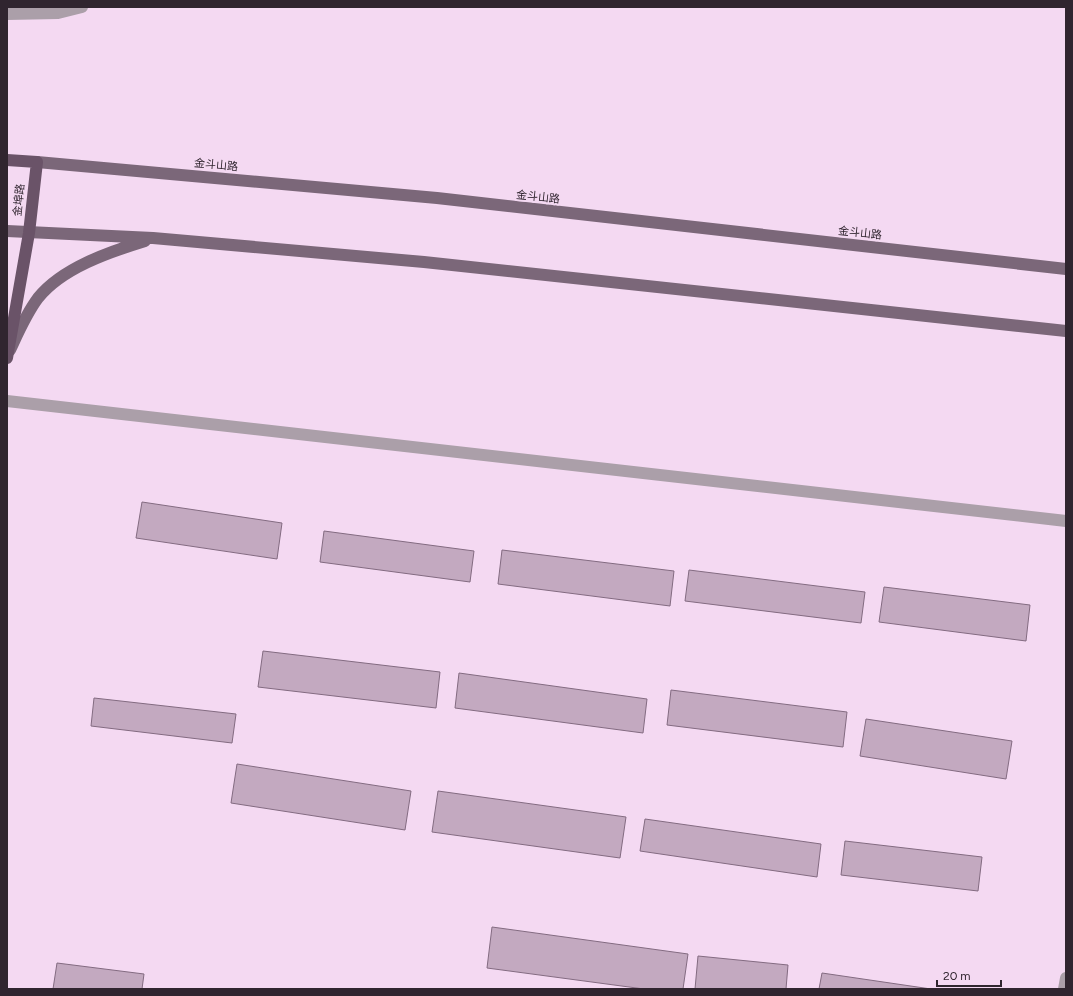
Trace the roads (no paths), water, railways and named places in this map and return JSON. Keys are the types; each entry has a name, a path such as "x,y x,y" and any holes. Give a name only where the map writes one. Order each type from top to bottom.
{"highway":[{"name":"金斗山路","path":"7,160 37,162"},
{"name":"金埠路","path":"7,357 29,233 37,162"}],"main road":[{"name":"金斗山路","path":"37,162 437,198 1066,269"},
{"path":"7,230 29,233 153,238 424,262 1066,331"},
{"path":"7,357 23,323 38,298 58,280 110,252 153,238"}],"street":[{"path":"7,14 58,13 82,7"},
{"path":"1053,330 1066,338"},
{"path":"7,401 1066,521"},
{"path":"1064,989 1066,978"}]}
